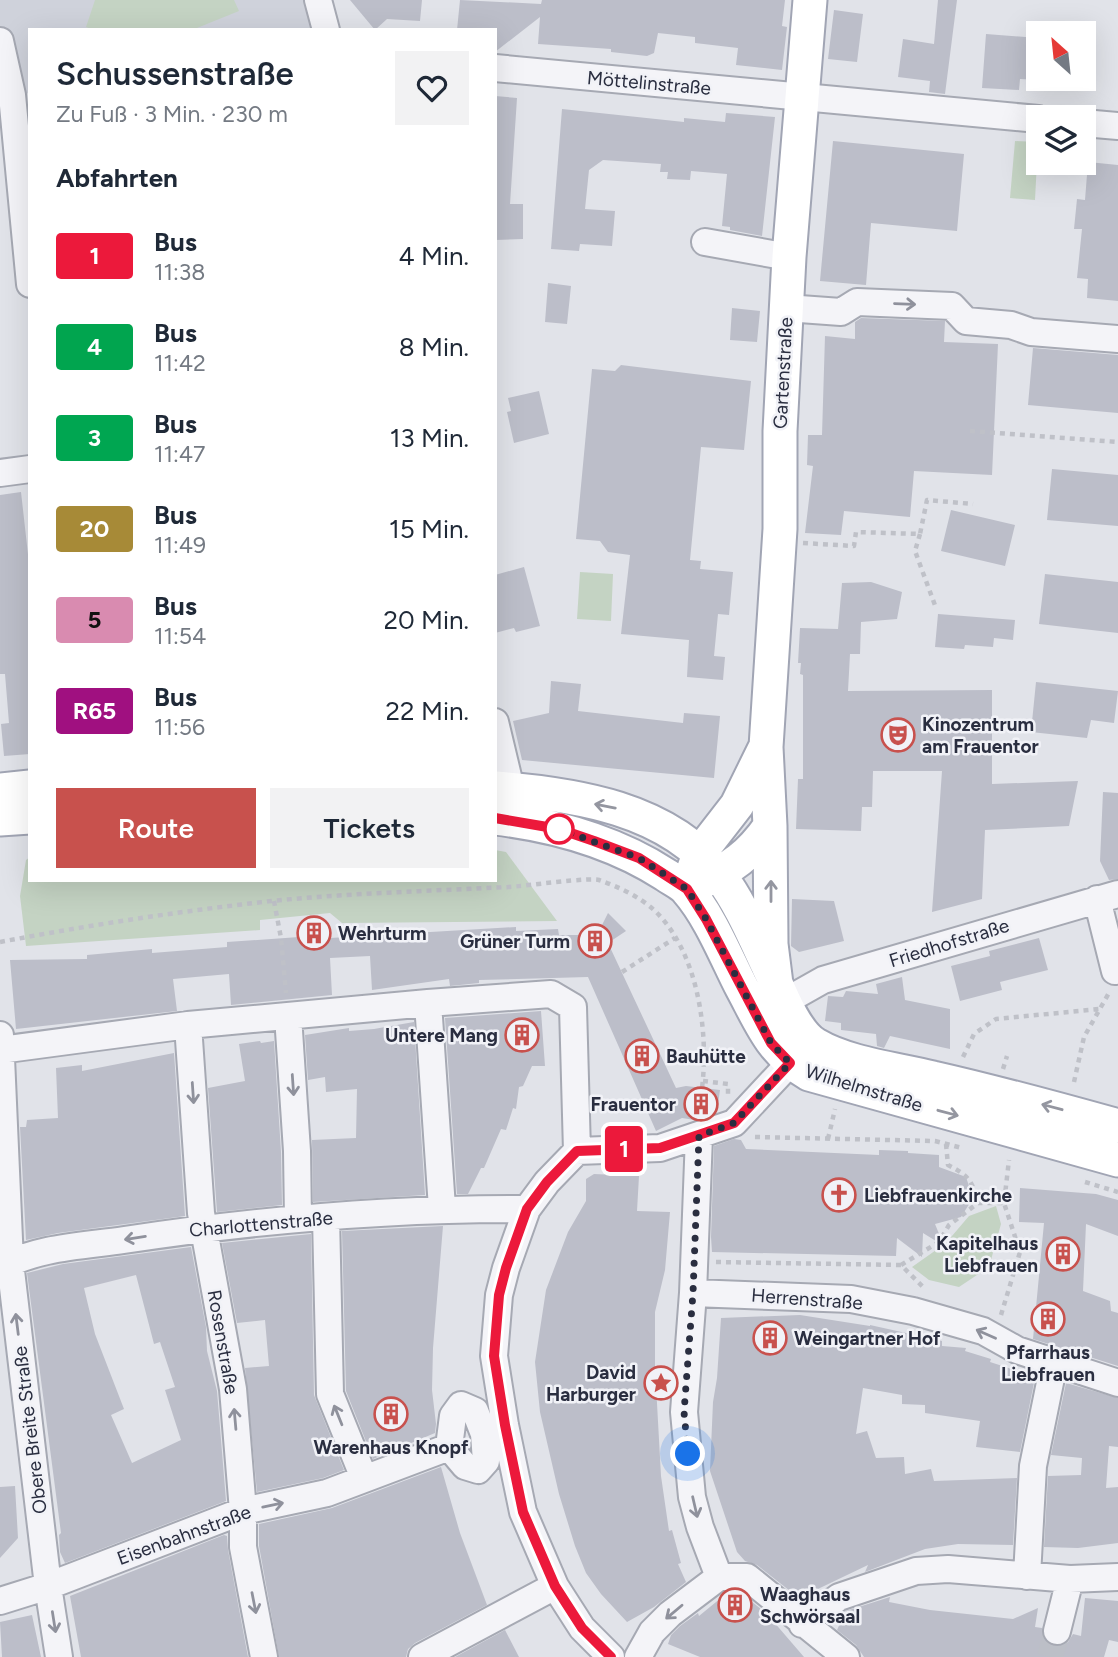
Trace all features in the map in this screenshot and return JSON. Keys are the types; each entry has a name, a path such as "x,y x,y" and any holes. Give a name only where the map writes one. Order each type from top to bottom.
{"main road":[{"name":"Gartenstraße","path":"709,864 746,857 770,826 766,747 778,546 780,431 789,257 810,0"},
{"name":"Gartenstraße","path":"687,889 709,864 766,747"},
{"path":"0,790 28,787"},
{"path":"503,789 618,808 669,829 709,864 737,901 780,993 799,1051"},
{"path":"0,819 28,817"},
{"path":"497,818 559,829 594,841 639,858 687,889 706,919 771,1043 799,1051"},
{"path":"770,826 771,944 780,993"},
{"name":"Wilhelmstraße","path":"1118,1126 1000,1093 852,1059 816,1045 799,1051 809,1074 1118,1160"}],"street":[{"path":"318,0 325,28"},
{"path":"0,41 14,95 28,260"},
{"name":"Möttelinstraße","path":"497,68 1026,118"},
{"path":"1096,124 1118,126"},
{"path":"705,242 789,257"},
{"path":"786,309 841,312 857,302 952,306 966,321 1011,325 1031,332 1118,339"},
{"path":"0,473 28,469"},
{"path":"497,739 503,789"},
{"path":"1107,896 1114,979"},
{"name":"Friedhofstraße","path":"780,993 1107,896"},
{"path":"0,1050 188,1025 551,994 573,1007 577,1151"},
{"path":"428,1003 442,1209"},
{"path":"288,1016 297,1151 298,1219"},
{"name":"Rosenstraße","path":"188,1025 203,1228 233,1389 243,1511 243,1547 264,1657"},
{"name":"Obere Breite Straße","path":"0,1035 5,1265 60,1657"},
{"path":"611,1657 582,1628 555,1586 523,1512 494,1430 475,1411 461,1405 453,1416 449,1447 466,1466 478,1470 486,1461 494,1430 496,1317 506,1268 527,1209 547,1182 577,1151 660,1148 734,1123 799,1051"},
{"path":"699,1136 693,1293 684,1412 692,1497 719,1577"},
{"name":"Charlottenstraße","path":"5,1265 36,1253 203,1228 442,1209 527,1209"},
{"path":"326,1217 330,1394 364,1478"},
{"name":"Herrenstraße","path":"693,1293 851,1299 913,1311 983,1331 1017,1350 1118,1383"},
{"path":"1027,1565 1033,1466 1054,1363"},
{"name":"Eisenbahnstraße","path":"0,1601 48,1586 243,1511 327,1493 449,1447"},
{"path":"807,1621 839,1597 916,1571 1027,1565 1070,1579 1118,1577"},
{"path":"638,1657 652,1632 670,1614 719,1577 747,1577 807,1621 846,1657"},
{"path":"1057,1631 1070,1579"},
{"path":"422,1657 555,1586"}],"path":[{"path":"970,431 1118,442"},
{"path":"936,608 915,551 927,500 973,504"},
{"path":"778,546 791,543 854,546 856,532 920,534"},
{"path":"0,942 103,923 274,901 543,886 596,879 634,896 654,911 675,938 696,985 705,1064 702,1088"},
{"path":"274,901 281,938 288,1016"},
{"path":"622,972 675,938"},
{"path":"1074,1082 1084,1037 1114,979"},
{"path":"961,1061 974,1034 996,1019 1100,1009"},
{"path":"828,1139 837,1103"},
{"path":"734,1123 745,1137 934,1141 972,1150"},
{"path":"946,1144 948,1165 973,1184 978,1203"},
{"path":"997,1157 1021,1164"},
{"path":"1001,1315 1020,1252 1004,1203 1009,1160"},
{"path":"1082,1181 1118,1192"},
{"path":"901,1265 939,1242 949,1225 978,1203 1004,1203"}],"shaded area":[{"path":"0,0 318,0 325,28 28,28 28,93 12,95 0,42"}],"green space":[{"path":"95,0 234,0 239,11 197,28 86,27"},
{"path":"1015,141 1026,141 1026,175 1036,175 1035,200 1010,198"},
{"path":"580,572 613,574 611,621 577,619"},
{"path":"497,850 506,852 557,921 342,923 330,913 260,920 260,930 26,946 20,896 28,858 28,882 497,882"},
{"path":"996,1206 1001,1224 989,1267 959,1287 929,1280 912,1267 946,1243 969,1216"}],"building":[{"path":"350,0 422,0 420,21 387,19 377,28 373,28"},
{"path":"460,0 541,4 542,0 785,0 782,26 787,27 782,70 736,65 738,48 695,43 695,37 658,33 654,53 647,56 611,52 611,49 538,44 540,17 497,50 497,28 457,28"},
{"path":"938,0 957,0 945,94 929,92 930,81 898,77 903,39 934,44"},
{"path":"834,10 863,14 857,62 828,59"},
{"path":"986,34 1026,37 1026,79 1020,79 1019,90 982,88"},
{"path":"497,96 517,98 510,204 523,204 523,239 497,240"},
{"path":"562,109 684,122 684,118 725,122 726,113 775,117 762,236 722,226 727,174 691,171 690,180 667,179 668,172 660,172 661,164 603,160 589,170 585,209 615,211 612,246 580,244 579,251 551,249"},
{"path":"833,141 964,154 957,231 871,223 866,285 820,281"},
{"path":"1096,163 1118,165 1118,301 1087,298 1088,279 1077,278 1082,229 1074,229 1077,199 1085,200 1087,175 1096,175"},
{"path":"548,283 571,286 567,324 545,322"},
{"path":"732,308 760,311 757,342 730,340"},
{"path":"861,318 945,321 944,342 998,344 992,475 914,471 910,517 844,511 841,535 805,533 813,466 807,465 808,435 822,435 825,336 855,339 855,322"},
{"path":"1033,348 1118,355 1118,413 1028,405"},
{"path":"621,365 751,381 744,450 701,447 690,560 701,561 700,569 733,572 729,615 718,614 714,656 725,657 723,680 687,677 689,640 621,634 630,555 608,552 600,541 576,539 592,369 615,371"},
{"path":"539,391 549,434 514,443 507,412 511,411 508,398"},
{"path":"1052,469 1118,475 1118,526 1047,520"},
{"path":"21,492 28,554 28,754 4,756 1,724 9,723 5,674 0,674 0,495"},
{"path":"951,510 1015,525 1005,566 941,551"},
{"path":"524,567 540,626 516,632 514,628 497,632 497,574"},
{"path":"1045,574 1118,582 1118,633 1039,624"},
{"path":"871,582 902,592 897,619 861,622 860,654 850,654 848,691 992,690 992,784 1078,781 1069,826 985,830 982,899 932,912 942,771 873,771 872,807 862,807 861,831 796,829 798,779 803,779 803,675 800,674 801,663 798,663 800,628 838,629 842,583"},
{"path":"938,614 1015,620 1013,640 994,638 993,647 935,647"},
{"path":"551,681 581,684 578,711 683,723 684,713 720,716 714,778 522,760 513,721 549,713"},
{"path":"1036,682 1118,691 1114,723 1091,720 1087,738 1031,732"},
{"path":"1103,792 1118,793 1118,879 1109,880 1100,861"},
{"path":"792,899 834,901 844,941 799,952 791,946"},
{"path":"608,913 626,931 608,943 676,1088 686,1086 720,1090 717,1112 695,1120 682,1118 656,1131 588,977 479,980 479,983 450,986 449,979 372,990 370,956 330,958 332,995 231,1005 229,974 173,979 177,1011 16,1029 10,960 87,959 87,955 152,949 152,953 227,947 227,942 299,937 305,924 317,920 323,924 330,938 516,927 516,931 558,929 559,935 584,935 588,930 601,927"},
{"path":"1039,938 1048,970 1000,982 1002,990 960,1001 951,966 990,956 989,951"},
{"path":"902,977 905,1000 950,1009 950,1049 890,1036 884,1048 877,1046 876,1034 841,1030 841,1023 825,1021 828,996 843,997 846,991 878,994 876,984"},
{"path":"541,1011 545,1066 532,1066 523,1086 519,1087 516,1109 513,1108 506,1130 501,1129 484,1168 481,1168 468,1194 457,1194 445,1018"},
{"path":"414,1022 425,1195 313,1202 312,1140 356,1138 357,1089 326,1092 325,1077 308,1080 305,1035 349,1028 349,1031 374,1029"},
{"path":"274,1041 282,1205 217,1212 208,1088 245,1081 239,1044"},
{"path":"174,1053 185,1216 58,1233 26,1240 20,1127 26,1127 27,1120 58,1118 56,1068 82,1065 82,1071"},
{"name":"Liebfrauenkirche","path":"734,1139 741,1140 746,1149 879,1155 879,1150 939,1155 939,1167 966,1177 973,1198 961,1217 935,1224 944,1246 923,1233 922,1257 897,1238 896,1256 712,1252 714,1146"},
{"path":"594,1174 639,1176 637,1211 670,1212 665,1270 655,1312 655,1367 661,1476 669,1531 672,1530 681,1563 678,1564 686,1582 654,1607 627,1622 586,1573 575,1546 559,1494 540,1412 535,1362 546,1290 568,1232 586,1201 586,1179"},
{"path":"1020,1188 1096,1194 1118,1200 1118,1236 1086,1224 1083,1291 1110,1301 1111,1311 1118,1313 1118,1366 1033,1339 1044,1223 1019,1222"},
{"path":"443,1226 433,1348 435,1433 373,1459 346,1391 342,1231"},
{"path":"311,1234 314,1395 344,1470 323,1478 257,1492 245,1368 269,1366 265,1320 237,1323 222,1243"},
{"path":"191,1247 206,1327 207,1351 217,1391 226,1501 65,1563 60,1552 61,1533 27,1273 63,1264","holes":["136,1275 154,1344 160,1342 175,1387 165,1390 181,1440 132,1463 111,1415 124,1409 95,1334 84,1288"]},
{"path":"800,1315 870,1325 942,1341 942,1346 966,1348 965,1351 991,1359 990,1362 1030,1375 1030,1371 1036,1373 1020,1452 976,1447 980,1421 925,1413 925,1405 902,1404 902,1395 863,1388 856,1434 867,1431 876,1458 904,1457 905,1474 931,1469 934,1481 1017,1478 1013,1545 958,1544 925,1549 865,1572 868,1565 799,1598 757,1565 745,1561 737,1552 710,1471 721,1318"},
{"path":"1066,1383 1118,1398 1118,1447 1109,1446 1106,1488 1118,1487 1118,1543 1078,1548 1044,1547 1048,1476 1081,1475 1082,1458 1051,1455"},
{"path":"441,1467 460,1533 487,1605 415,1643 408,1649 406,1657 279,1657 259,1546 259,1524 332,1508"},
{"path":"15,1486 18,1538 0,1558 0,1487"},
{"path":"227,1536 248,1657 81,1657 70,1596"},
{"name":"Waaghaus Schwörsaal","path":"727,1593 741,1593 767,1614 804,1657 700,1657 668,1644 671,1635 680,1626 698,1613 699,1616"},
{"path":"890,1597 889,1602 930,1610 1013,1619 1038,1608 1035,1627 1042,1628 1046,1642 1054,1646 1062,1646 1073,1634 1081,1636 1085,1598 1118,1601 1118,1642 1109,1640 1104,1657 864,1657 856,1645 837,1630 846,1611"},
{"path":"32,1615 41,1657 2,1657 0,1622"},
{"path":"505,1630 519,1657 455,1657"}],"tunnel":[{"path":"1050,1657 1057,1631"}],"bus line":[{"name":"1","path":"497,818 559,829 594,841 639,858 687,889 706,919 771,1043 790,1063 734,1123 660,1148 577,1151 547,1182 527,1209 506,1268 496,1317 494,1356 523,1512 555,1586 582,1628 611,1657"}],"place":[{"name":"Kinozentrum am Frauentor","path":"898,735"},
{"name":"Wehrturm","path":"314,933"},
{"name":"Grüner Turm","path":"595,941"},
{"name":"Untere Mang","path":"522,1035"},
{"name":"Bauhütte","path":"642,1056"},
{"name":"Frauentor","path":"701,1104"},
{"name":"Liebfrauenkirche","path":"839,1195"},
{"name":"Kapitelhaus Liebfrauen","path":"1063,1254"},
{"name":"Pfarrhaus Liebfrauen","path":"1048,1319"},
{"name":"Weingartner Hof","path":"770,1338"},
{"name":"David Harburger","path":"661,1383"},
{"name":"Warenhaus Knopf","path":"391,1414"},
{"name":"Waaghaus Schwörsaal","path":"735,1605"}],"route":[{"path":"559,829 639,858 687,889 706,919 771,1043 790,1063 734,1123 699,1136 693,1293 684,1412 688,1454"}]}
